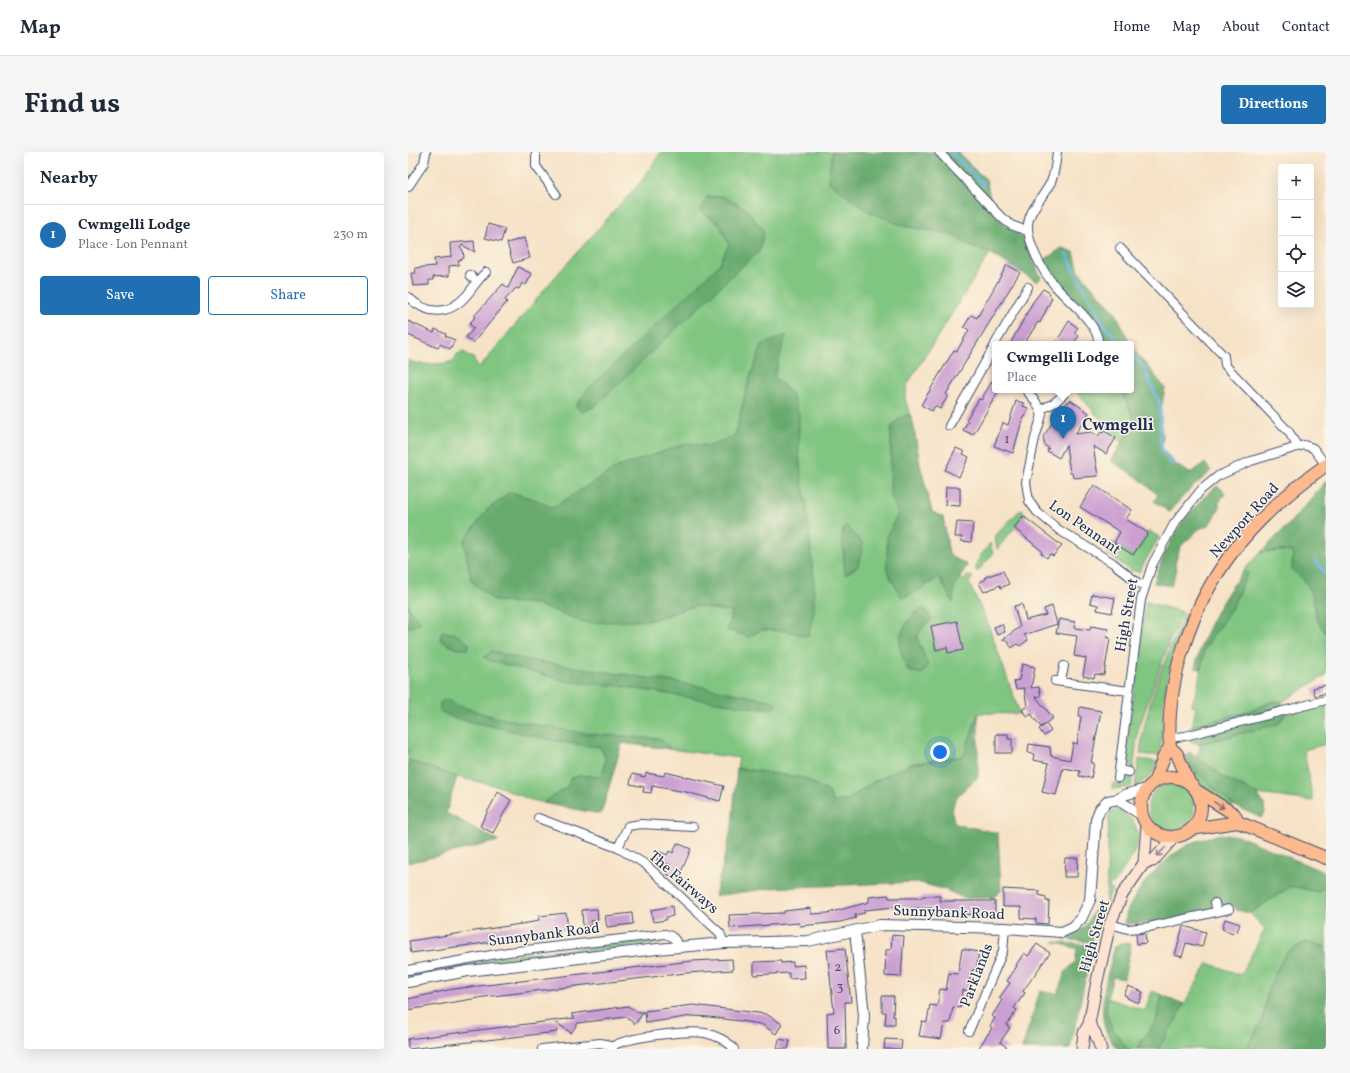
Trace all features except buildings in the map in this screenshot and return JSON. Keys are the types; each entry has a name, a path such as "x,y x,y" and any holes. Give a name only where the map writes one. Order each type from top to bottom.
{"main road":[{"name":"Newport Road","path":"1155,780 1170,742 1173,692 1184,646 1200,606 1222,567 1260,521 1296,486 1326,465"},
{"path":"1170,742 1193,787 1200,796 1201,812 1198,822 1191,829"},
{"path":"1241,823 1234,814 1181,778 1171,776 1155,780 1146,789 1141,807 1145,820 1160,835 1175,836 1191,829 1241,823 1326,858"},
{"name":"High Street","path":"1082,1049 1084,1032 1089,1024 1110,924 1122,896 1144,863 1145,820"},
{"name":"High Street","path":"1144,863 1153,861 1175,836"},
{"path":"1089,1024 1095,1033 1101,1049"}],"street":[{"path":"408,187 424,163 426,152"},
{"path":"536,152 536,166 556,194"},
{"path":"938,152 1002,218 1011,225 1028,231"},
{"path":"1057,152 1055,168 1051,181 1032,208 1028,231 1030,241 1046,274 1056,287 1093,326 1099,341"},
{"path":"1120,248 1224,356 1226,365 1289,432 1297,446 1304,445 1312,448 1326,465"},
{"path":"408,298 416,305 426,310 437,311 450,308 467,295 476,281 486,272"},
{"path":"470,275 476,281"},
{"path":"998,341 1028,287"},
{"path":"949,426 992,352"},
{"path":"1028,393 1040,410 1054,403 1063,393"},
{"name":"Lon Pennant","path":"1040,410 1042,415 1035,438 1026,482 1029,500 1038,512 1058,530 1113,563 1138,584 1144,585"},
{"name":"High Street","path":"1129,772 1119,774 1138,614 1144,585 1152,565 1174,524 1201,490 1218,476 1251,461 1297,446"},
{"path":"1064,666 1058,681 1129,691"},
{"path":"1170,742 1185,736 1326,700"},
{"name":"Sunnybank Road","path":"408,982 468,971 678,947 724,943 808,941 880,925 1005,928 1059,932 1073,927 1082,919 1090,900 1098,813 1105,803 1119,799 1124,795 1146,789"},
{"path":"1119,799 1145,820"},
{"name":"The Fairways","path":"538,818 618,848 645,864 701,914 720,933 724,943"},
{"name":"The Fairways","path":"618,848 628,826 641,824 692,827"},
{"path":"1215,903 1217,912"},
{"path":"1110,924 1128,928 1149,927 1229,909"},
{"name":"Parklands","path":"969,1031 1003,951 1005,928"},
{"path":"855,931 864,1015 862,1049"},
{"name":"Sunnybank Road","path":"408,970 508,952 665,934 672,936 678,947"},
{"path":"542,1049 600,1043 612,1048 624,1040 692,1032 705,1033 718,1037 734,1049"}],"green space":[{"path":"661,152 832,152 829,181 903,226 950,234 972,247 990,253 907,385 905,399 913,423 920,465 932,512 943,517 949,555 967,565 960,577 964,581 967,576 973,577 969,583 988,624 1020,714 978,713 964,756 911,764 873,782 848,800 833,802 804,778 737,768 739,758 622,743 601,814 531,800 498,786 457,777 408,760 408,360 418,364 443,363 454,361 457,354 464,352 473,358 479,368 555,277 643,179"},
{"path":"832,152 958,152 986,179 993,212 1008,227 1024,239 1041,278 1037,282 990,253 972,247 950,234 903,226 866,210 828,181"},
{"path":"722,196 745,208 764,231 759,252 741,267 594,407 581,412 576,406 587,390 719,265 729,244 719,224 700,210 707,197"},
{"path":"1062,248 1074,252 1079,272 1116,313 1129,341 1102,341 1098,323 1062,288 1044,260"},
{"path":"786,335 774,377 791,393 799,414 799,452 802,484 807,508 814,582 814,611 808,637 786,631 762,630 749,637 727,630 732,612 695,606 652,620 587,623 536,604 494,601 471,581 464,541 487,510 510,492 537,500 552,508 618,467 688,443 711,446 735,435 748,383 762,345"},
{"path":"1134,350 1165,388 1159,420 1163,436 1162,448 1175,464 1190,473 1205,463 1211,471 1188,491 1169,512 1154,501 1158,495 1137,477 1111,461 1135,421 1122,393 1134,393"},
{"path":"1078,393 1122,393 1135,421 1122,444"},
{"path":"908,414 913,423 920,465 932,512 943,517 949,555 967,565 954,587 953,603 939,577 916,592 902,598 887,571 887,537 898,513 890,494 891,428 898,419"},
{"path":"1326,481 1326,633 1320,626 1308,586 1302,578 1292,570 1293,552 1280,551 1260,553 1288,525"},
{"path":"1217,486 1223,490 1225,494 1219,502 1219,509 1209,525 1199,529 1181,546 1175,562 1177,569 1171,586 1154,583 1165,554 1178,530 1195,507"},
{"path":"1022,510 1026,514 997,549 995,539 996,535 1018,512"},
{"path":"846,525 863,544 858,566 845,575 842,533"},
{"path":"1149,531 1159,537 1139,572 1130,570 1106,552 1112,542 1133,555"},
{"path":"990,543 993,554 977,572 976,564"},
{"path":"1280,551 1293,552 1292,570 1305,581 1316,601 1320,624 1326,633 1326,675 1282,702 1274,701 1253,710 1192,726 1196,707 1191,706 1197,690 1205,648 1231,609 1248,573 1244,570 1260,553"},
{"path":"1244,570 1248,573 1231,609 1205,648 1201,669 1195,668 1198,654 1214,616 1228,592"},
{"path":"1146,602 1183,612 1169,642 1138,731 1131,787 1112,789 1113,783 1122,784 1124,778 1131,777 1132,766 1125,760"},
{"path":"408,604 410,610 421,622 408,628"},
{"path":"924,608 932,619 923,627 917,637 928,666 922,674 908,671 901,653 900,642 906,624 914,614"},
{"path":"1185,613 1189,614 1173,653 1164,696 1160,756 1140,754 1142,737 1151,700"},
{"path":"442,632 454,633 470,644 467,649 456,649 440,640"},
{"path":"492,651 528,660 688,684 773,701 778,705 775,708 753,708 619,686 570,682 491,661 484,657"},
{"path":"447,699 453,704 495,717 582,733 660,739 671,749 622,743 601,814 543,803 567,787 571,778 582,775 597,777 603,772 605,757 600,747 566,743 454,718 440,711 440,703"},
{"path":"1274,701 1282,702 1285,715 1278,724 1199,744 1190,741 1187,732 1192,726 1253,710"},
{"path":"1326,703 1326,744 1304,750 1313,801 1257,794 1225,778 1196,755 1200,750 1199,744 1278,724 1285,715"},
{"path":"978,713 978,777 957,797 954,803 953,816 955,824 998,833 1001,891 992,898 963,898 946,890 917,882 772,888 715,896 732,826 737,768 804,778 829,792 833,802 848,800 873,782 911,764 964,756"},
{"path":"1189,752 1225,778 1257,794 1264,804 1265,814 1261,818 1233,805 1198,774 1187,759 1186,755"},
{"path":"1139,759 1159,762 1151,775 1135,788"},
{"path":"1187,759 1198,774 1233,805 1231,808 1199,782 1184,760"},
{"path":"408,760 457,777 446,813 499,841 408,863"},
{"path":"1171,784 1184,788 1190,794 1194,807 1190,820 1184,826 1171,830 1158,826 1152,820 1148,807 1152,794 1158,788"},
{"path":"1114,810 1126,814 1132,820 1137,829 1138,837 1134,853 1114,884 1111,883 1109,888 1112,890 1106,903 1109,812"},
{"path":"1220,834 1239,836 1326,873 1326,886 1319,892 1291,886 1250,913 1236,910 1236,907 1230,905 1162,921 1135,924 1125,923 1127,912 1138,892 1160,866 1188,845"},
{"path":"1291,886 1319,892 1326,886 1326,947 1305,942 1269,985 1263,1019 1246,1049 1158,1049 1208,963 1241,975 1265,929 1250,913"},
{"path":"1096,903 1092,942 1063,939 1081,931 1089,921"},
{"path":"662,939 661,943 442,970 408,977 408,973 478,959"},
{"path":"1054,942 1087,945 1086,957 1090,958 1070,1049 1022,1049 1040,991 1057,994 1066,971 1075,962 1077,949"},
{"path":"1305,942 1326,947 1326,1049 1246,1049 1263,1019 1269,985 1286,953"},
{"path":"1120,943 1131,944 1124,979 1113,977 1107,1000 1107,1015 1114,1030 1127,1049 1118,1049 1110,1038 1105,1026 1103,1013 1103,1000 1108,972 1115,947"},
{"path":"1152,991 1162,995 1156,1021 1137,1048 1127,1049 1116,1034 1106,1015 1107,998 1145,1011"},
{"path":"1162,995 1184,1004 1175,1022 1158,1049 1127,1049 1137,1048 1156,1021"}],"waterway":[{"path":"951,152 984,185"},
{"path":"1066,254 1104,325 1118,341"},
{"path":"1134,357 1144,368 1160,404 1161,449 1173,465"},
{"path":"1315,561 1326,574"}],"place":[{"name":"Cwmgelli Lodge","path":"1063,439"}],"district":[{"name":"Cwmgelli","path":"1118,424"}]}
